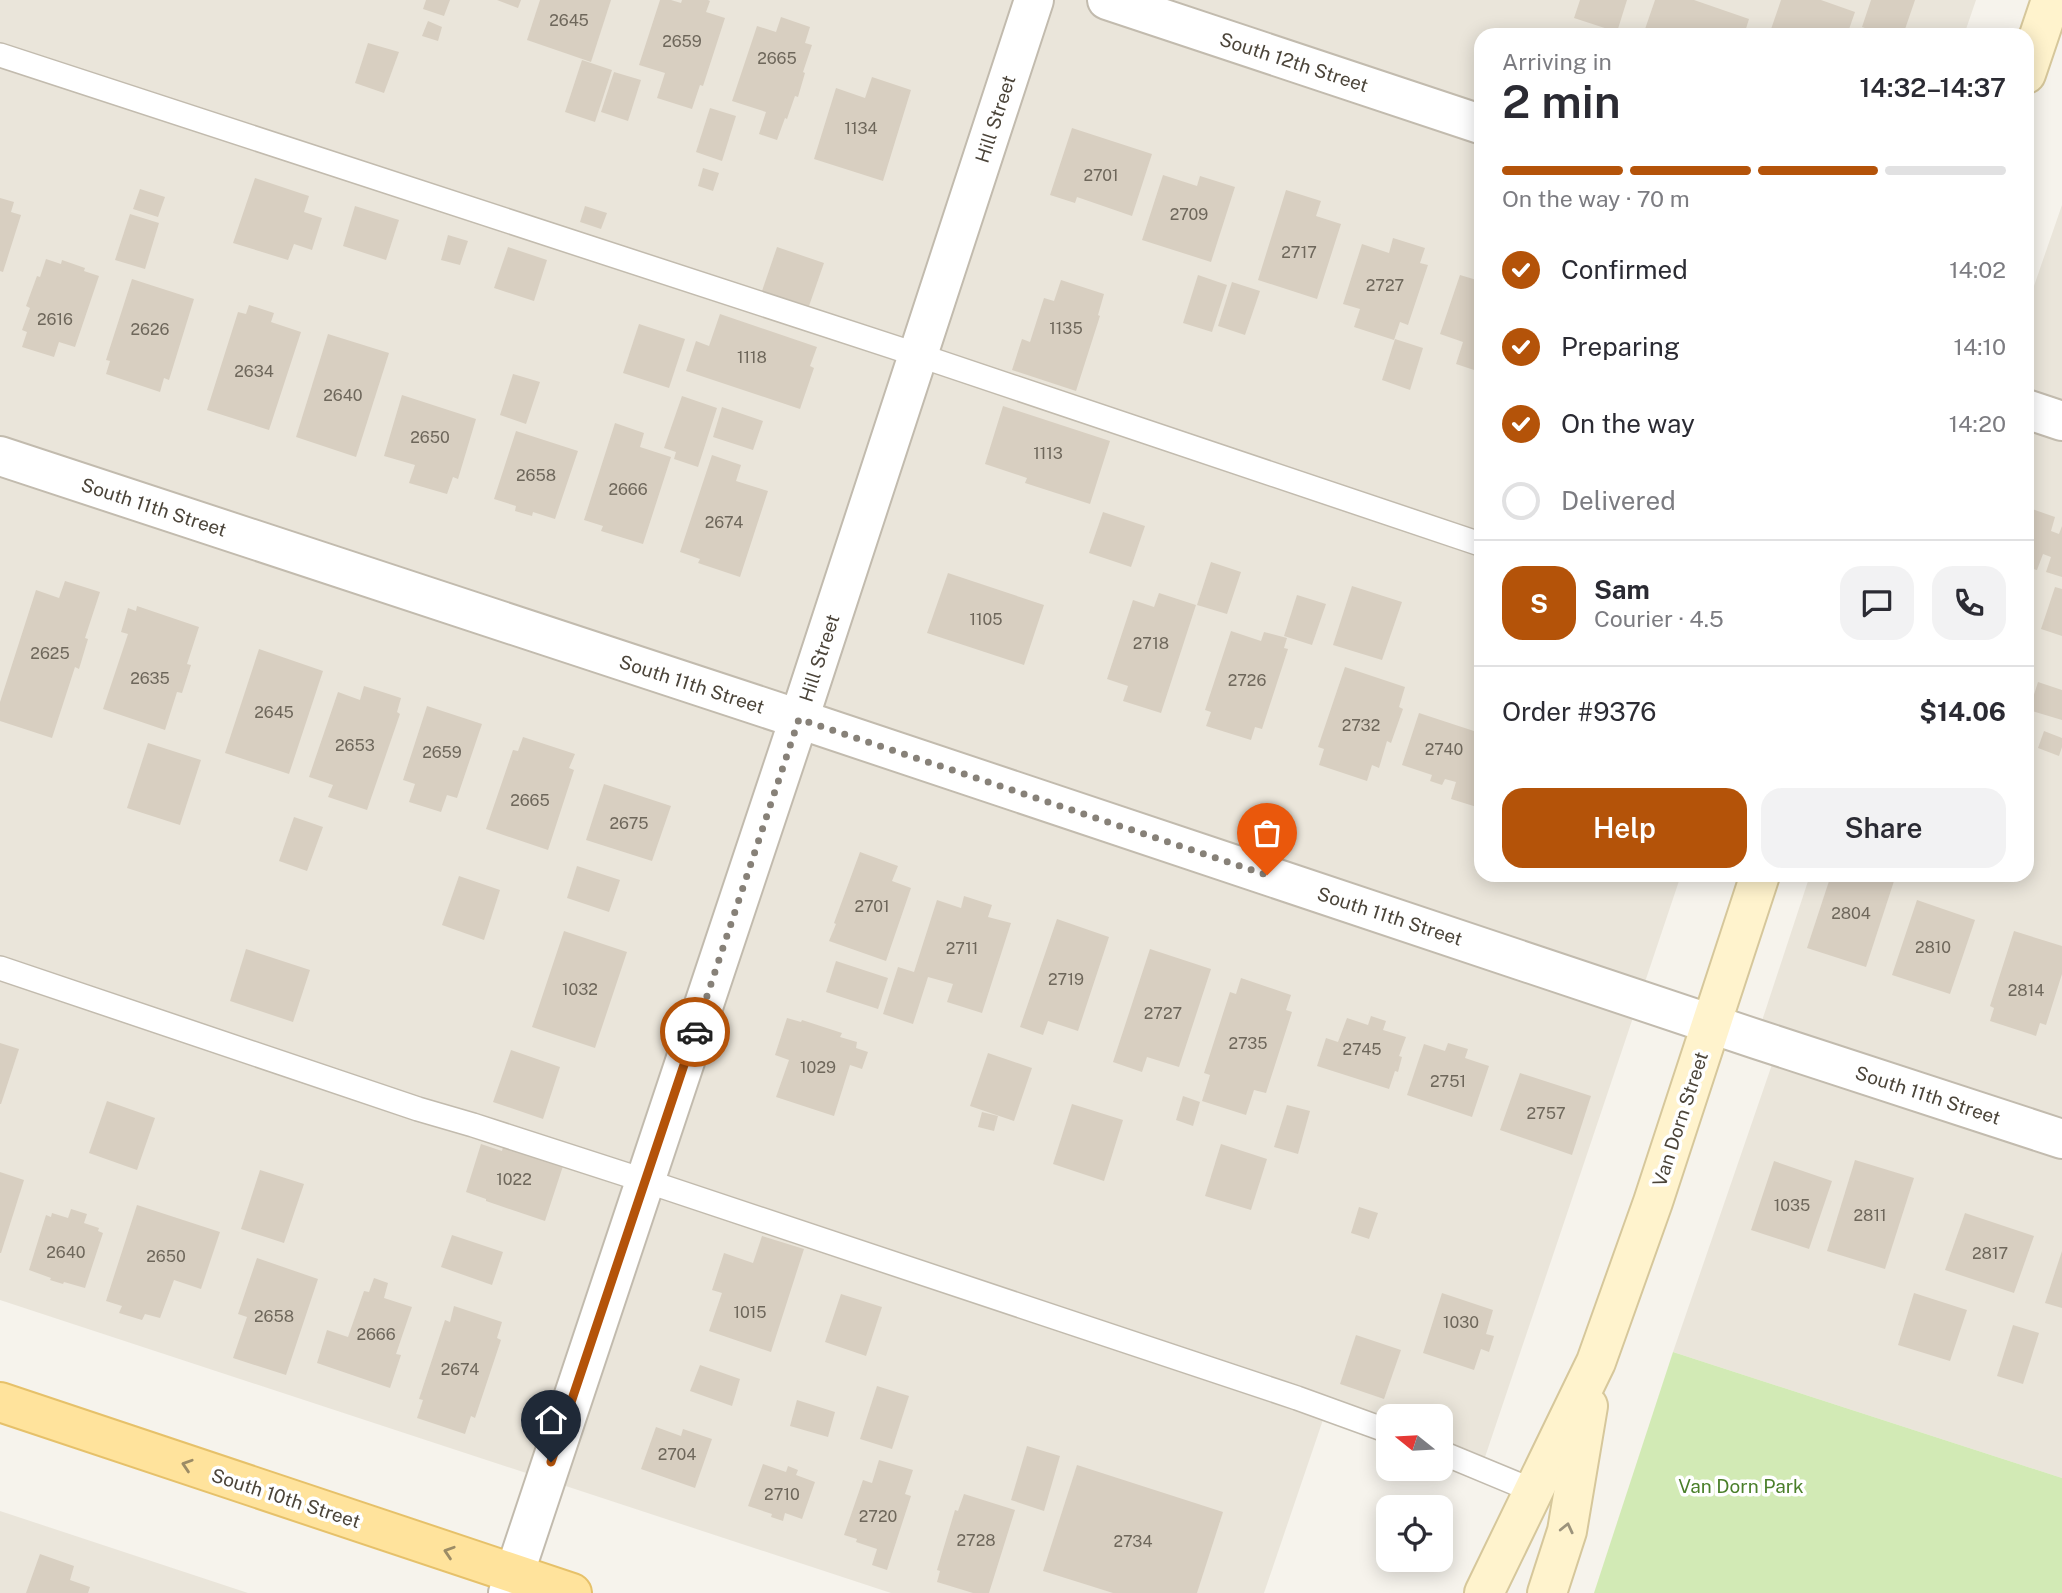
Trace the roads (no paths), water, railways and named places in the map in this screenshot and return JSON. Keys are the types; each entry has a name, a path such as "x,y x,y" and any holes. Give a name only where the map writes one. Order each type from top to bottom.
{"main road":[{"path":"2034,50 2051,0"},
{"name":"Van Dorn Street","path":"1483,1593 1596,1362 1653,1202 1758,882"},
{"name":"Van Dorn Street","path":"1547,1593 1567,1531 1596,1362"},
{"name":"South 10th Street","path":"0,1402 511,1583 572,1593"}],"street":[{"name":"Hill Street","path":"511,1583 799,719 1034,0"},
{"name":"South 12th Street","path":"1107,0 1474,122"},
{"path":"2034,412 2062,421"},
{"name":"South 11th Street","path":"0,456 2062,1139"}],"lane":[{"path":"0,55 918,355 1474,542"},
{"path":"0,968 418,1110 646,1181 1376,1427"},
{"path":"1453,1457 1534,1491"}],"park label":[{"name":"Van Dorn Park","path":"1741,1486"}]}
